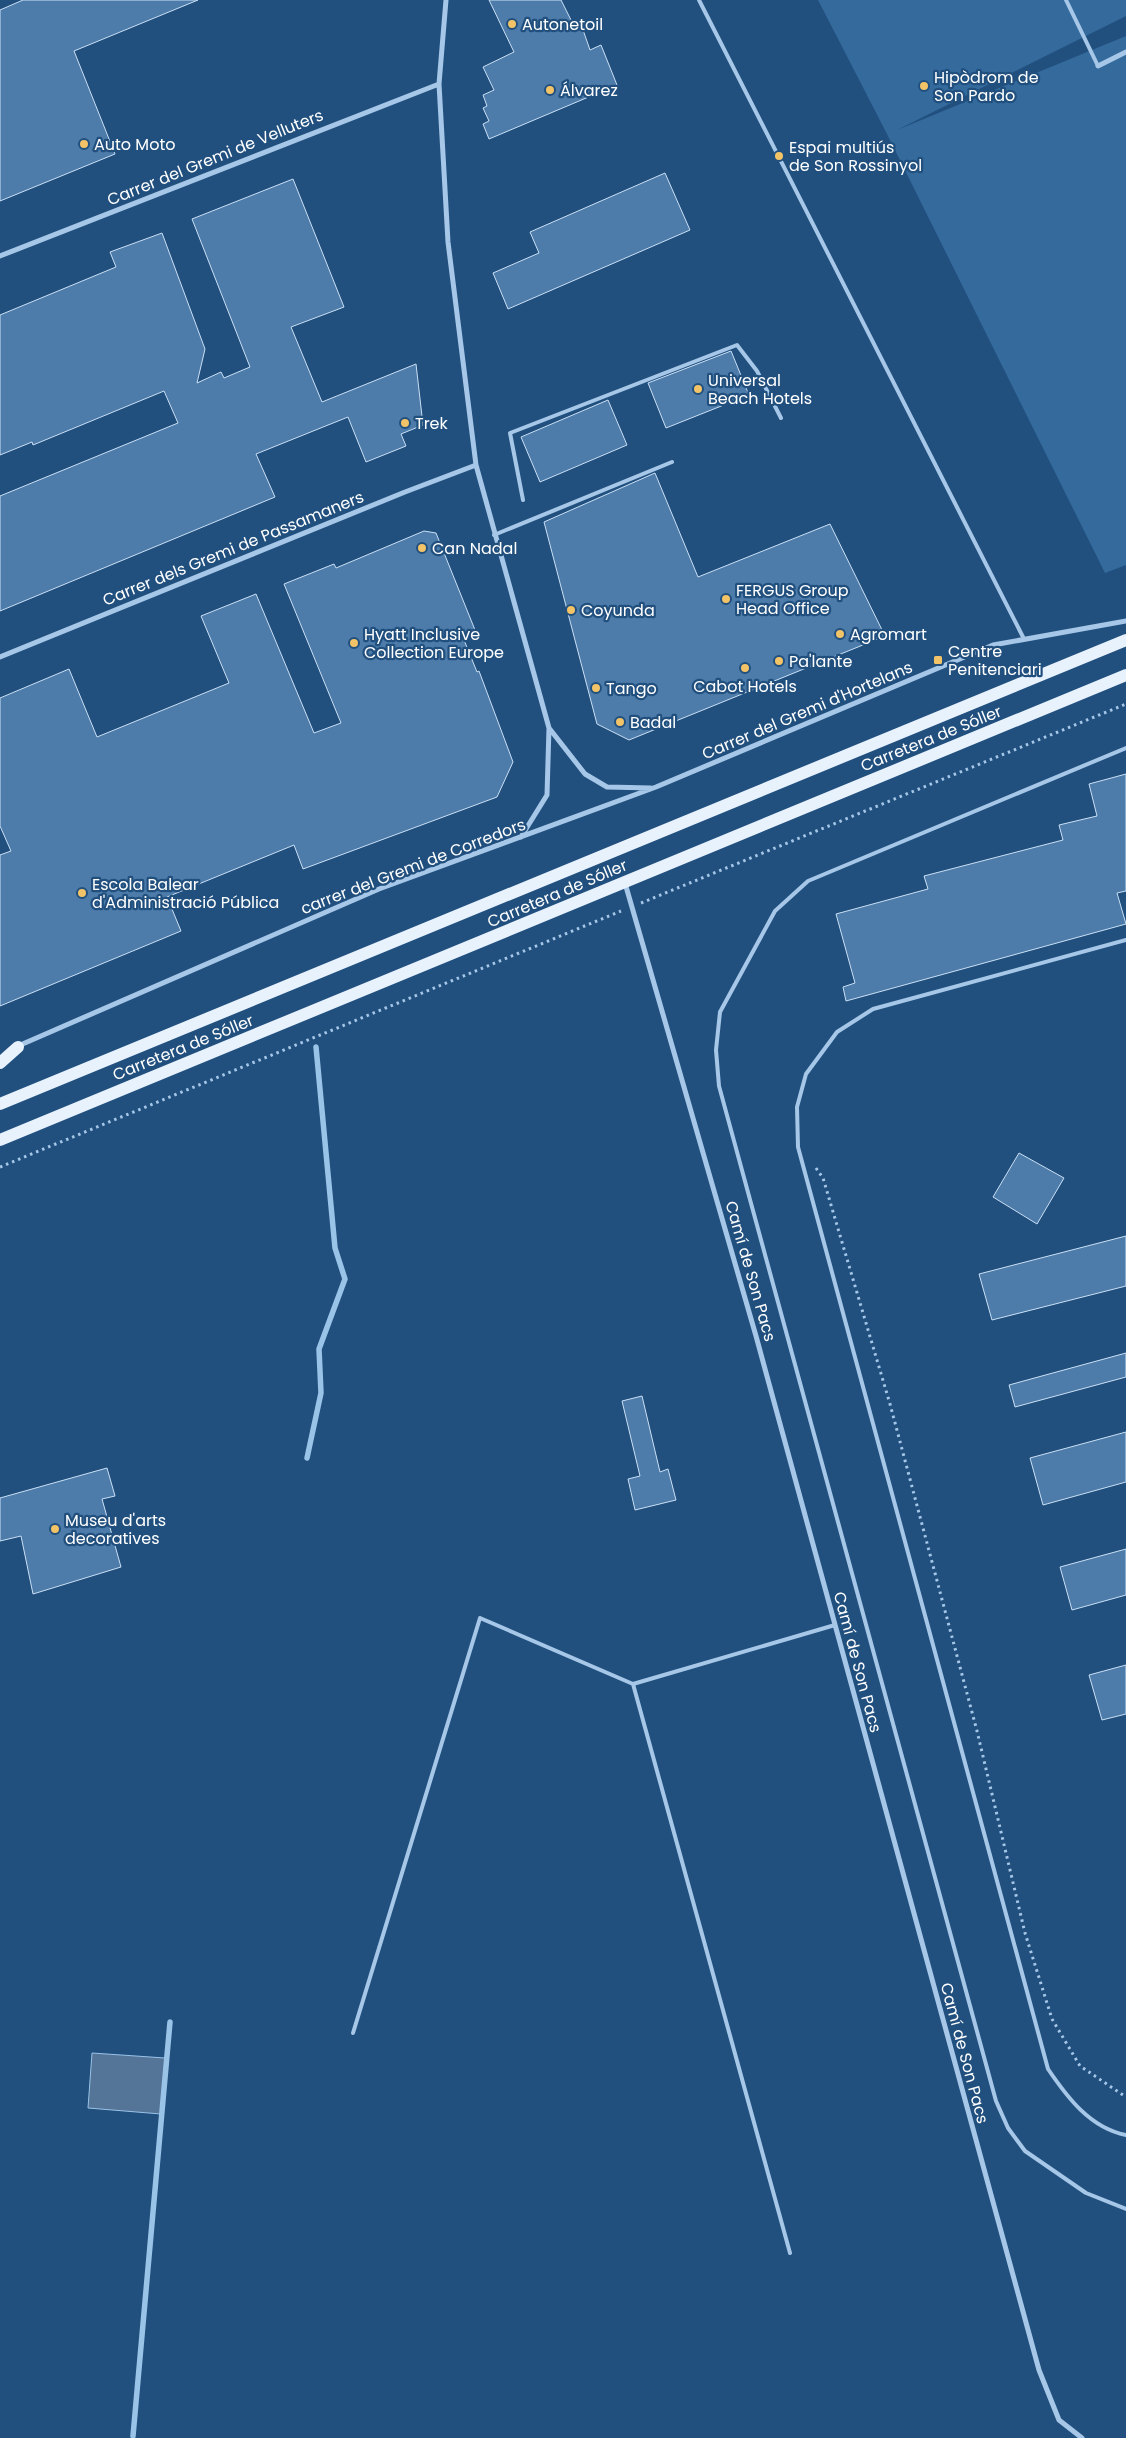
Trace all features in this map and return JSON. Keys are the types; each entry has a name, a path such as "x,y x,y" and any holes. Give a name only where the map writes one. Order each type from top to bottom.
{"main road":[{"name":"Carretera de Sóller","path":"0,1104 1126,640"},
{"name":"Carretera de Sóller","path":"0,1140 1126,676"},
{"path":"0,1063 18,1047"}],"street":[{"path":"446,0 439,84 448,242 476,465 548,728 547,795 521,838"},
{"path":"1098,66 1126,52"},
{"name":"Carrer del Gremi de Velluters","path":"0,256 439,84"},
{"name":"Carrer dels Gremi de Passamaners","path":"0,657 405,492 476,465"},
{"name":"Carrer del Gremi d'Hortelans","path":"588,812 656,788 993,645 1126,622"},
{"path":"548,728 585,774 607,787 656,788"},
{"name":"carrer del Gremi de Corredors","path":"0,1054 378,889 588,812"},
{"name":"Camí de Son Pacs","path":"625,883 710,1171 1039,2370 1059,2420 1082,2438"}],"lane":[{"path":"700,0 1024,639"},
{"path":"1066,0 1098,66"},
{"path":"523,500 510,433 737,345 757,371 781,418"},
{"path":"494,535 672,462"},
{"path":"1126,748 808,881 775,911 720,1012 716,1050 719,1086 996,2101 1008,2128 1024,2152 1086,2193 1126,2209"},
{"path":"1126,940 873,1009 837,1032 806,1074 797,1107 798,1147 1048,2069 1078,2108 1093,2120 1126,2136"},
{"path":"353,2033 480,1618 633,1684 835,1626"},
{"path":"633,1684 790,2253"}],"path":[{"path":"0,1167 1126,704"},
{"path":"798,1147 823,1178 890,1404 978,1731 1025,1932 1052,2019 1080,2066 1126,2097"}],"shaded area":[{"path":"818,0 1126,0 1126,16 897,130 1126,36 1126,565 1105,573 887,134"},
{"path":"92,2053 165,2058 161,2114 88,2108"}],"building":[{"path":"23,0 198,0 74,51 115,154 0,201 0,10"},
{"path":"489,0 561,0 575,28 581,24 590,50 601,45 617,85 489,139 483,124 489,121 483,108 487,106 483,95 494,90 483,67 514,52"},
{"path":"665,173 690,230 508,309 493,273 539,253 530,232"},
{"path":"293,179 344,307 291,327 322,402 416,364 423,425 401,434 406,446 366,462 348,417 256,454 275,497 0,611 0,496 178,423 164,391 33,445 32,442 0,455 0,315 116,267 110,252 162,233 205,349 197,383 221,372 224,378 250,367 192,219"},
{"name":"Universal Beach Hotels","path":"731,351 749,395 666,428 648,383"},
{"path":"608,400 627,445 540,482 521,437"},
{"path":"655,473 698,577 830,524 885,636 629,740 597,724 544,522"},
{"path":"424,531 436,533 475,630 462,635 477,672 479,671 513,762 497,797 303,869 294,845 167,897 181,931 0,1006 0,855 11,851 0,826 0,698 69,669 97,737 229,683 201,616 256,594 314,733 341,723 284,584 334,564 336,568"},
{"path":"1126,774 1126,891 1117,893 1126,924 846,1001 843,987 855,983 836,914 928,889 924,876 1063,840 1059,825 1097,816 1089,784"},
{"path":"1019,1153 1064,1178 1037,1224 993,1197"},
{"path":"1126,1236 1126,1286 992,1320 979,1274"},
{"path":"1126,1353 1126,1377 1015,1407 1009,1385"},
{"path":"642,1396 660,1472 668,1469 676,1500 635,1510 628,1479 640,1476 622,1401"},
{"path":"1126,1432 1126,1482 1043,1505 1030,1458"},
{"name":"Museu d'arts decoratives","path":"107,1468 115,1496 102,1499 121,1567 33,1594 21,1536 0,1541 0,1498"},
{"path":"1126,1549 1126,1595 1072,1610 1060,1567"},
{"path":"1126,1665 1126,1714 1102,1720 1089,1675"}],"waterway":[{"path":"307,1458 321,1393 319,1349 345,1279 335,1248 316,1047"},
{"path":"133,2436 170,2022"}],"place":[{"name":"Autonetoil","path":"512,24"},
{"name":"Hipòdrom de Son Pardo","path":"924,86"},
{"name":"Álvarez","path":"550,90"},
{"name":"Auto Moto","path":"84,144"},
{"name":"Espai multiús de Son Rossinyol","path":"779,156"},
{"name":"Universal Beach Hotels","path":"698,389"},
{"name":"Trek","path":"405,423"},
{"name":"Can Nadal","path":"422,548"},
{"name":"FERGUS Group Head Office","path":"726,599"},
{"name":"Coyunda","path":"571,610"},
{"name":"Agromart","path":"840,634"},
{"name":"Hyatt Inclusive Collection Europe","path":"354,643"},
{"name":"Centre Penitenciari","path":"938,660"},
{"name":"Pa'lante","path":"779,661"},
{"name":"Cabot Hotels","path":"745,668"},
{"name":"Tango","path":"596,688"},
{"name":"Badal","path":"620,722"},
{"name":"Escola Balear d'Administració Pública","path":"82,893"},
{"name":"Museu d'arts decoratives","path":"55,1529"}]}
